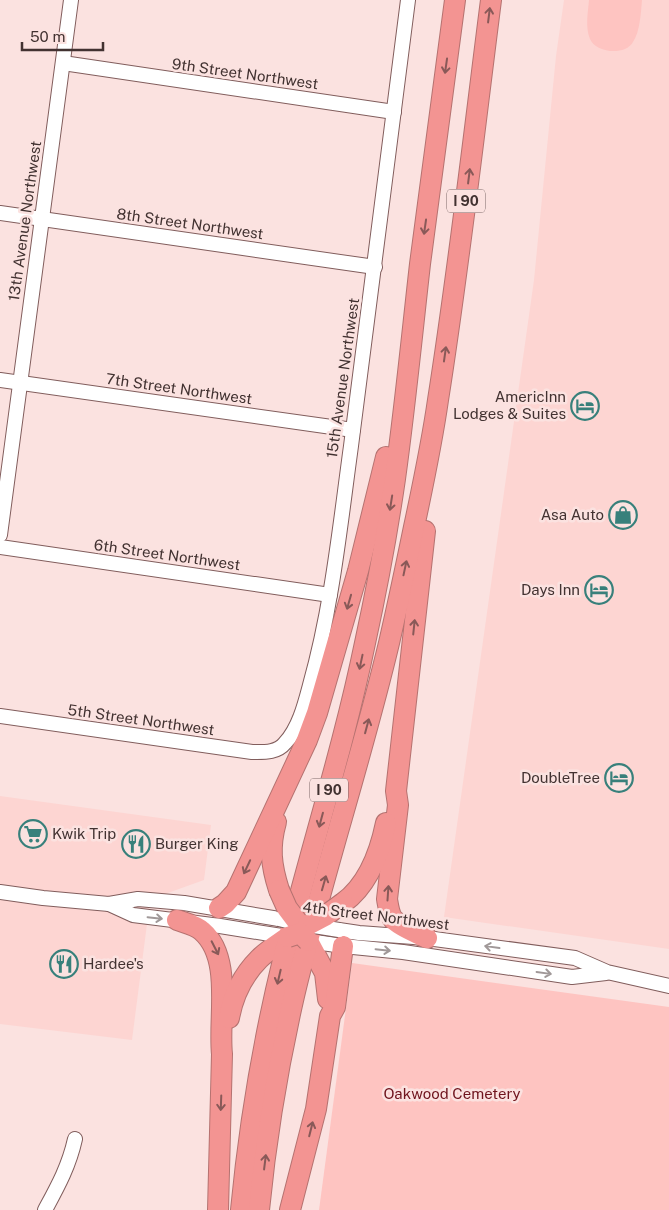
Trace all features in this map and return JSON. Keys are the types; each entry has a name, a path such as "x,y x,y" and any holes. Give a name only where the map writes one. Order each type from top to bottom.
{"highway":[{"name":"I 90","path":"241,1210 244,1173 257,1088 276,994 291,931 347,724 374,598 394,484 421,254 455,0"},
{"name":"I 90","path":"260,1210 280,1066 295,995 389,643 423,483 438,402 456,278 491,0"},
{"path":"219,908 236,892 307,740 326,683 358,572 408,368"},
{"path":"222,1054 226,1042 231,1006 248,971 260,958 303,932 343,903 356,890 371,868 381,841 396,791 438,402"},
{"path":"292,771 292,786 277,819 272,843 272,866 287,908 303,932 325,973 330,1016"},
{"path":"396,791 398,804 388,904 393,919 404,927 427,938"},
{"path":"177,920 201,929 214,943 221,967 220,1039 222,1054 218,1210"},
{"path":"290,1210 316,1109 330,1016 335,1007 303,932"}],"street":[{"name":"13th Avenue Northwest","path":"0,535 71,0"},
{"name":"15th Avenue Northwest","path":"277,750 285,744 300,716 317,659 330,595 375,267 408,0"},
{"name":"9th Street Northwest","path":"63,63 394,112"},
{"name":"8th Street Northwest","path":"0,213 375,267"},
{"name":"7th Street Northwest","path":"0,380 353,430"},
{"name":"6th Street Northwest","path":"0,547 330,595"},
{"name":"5th Street Northwest","path":"0,716 252,752 277,750"},
{"name":"4th Street Northwest","path":"0,892 109,904 138,899 184,903 219,908 303,932 403,952 572,977 607,972"},
{"name":"4th Street Northwest","path":"109,904 133,915 220,926 303,932 359,932 427,938 575,958 607,972 669,986"},
{"path":"45,1210 66,1171 75,1139"}],"shaded area":[{"path":"564,0 669,0 669,949 444,917 534,280 556,56"},
{"path":"0,796 211,825 204,880 165,894 151,893 132,1040 0,1024"}],"green space":[{"path":"589,0 642,0 637,33 629,46 617,51 611,51 604,50 593,44 590,39 587,20"},
{"name":"Oakwood Cemetery","path":"352,963 669,1007 669,1210 319,1210"}],"place":[{"name":"AmericInn Lodges & Suites","path":"585,406"},
{"name":"Asa Auto","path":"623,515"},
{"name":"Days Inn","path":"599,590"},
{"name":"DoubleTree","path":"619,778"},
{"name":"Kwik Trip","path":"33,834"},
{"name":"Burger King","path":"136,844"},
{"name":"Hardee's","path":"64,964"}]}
